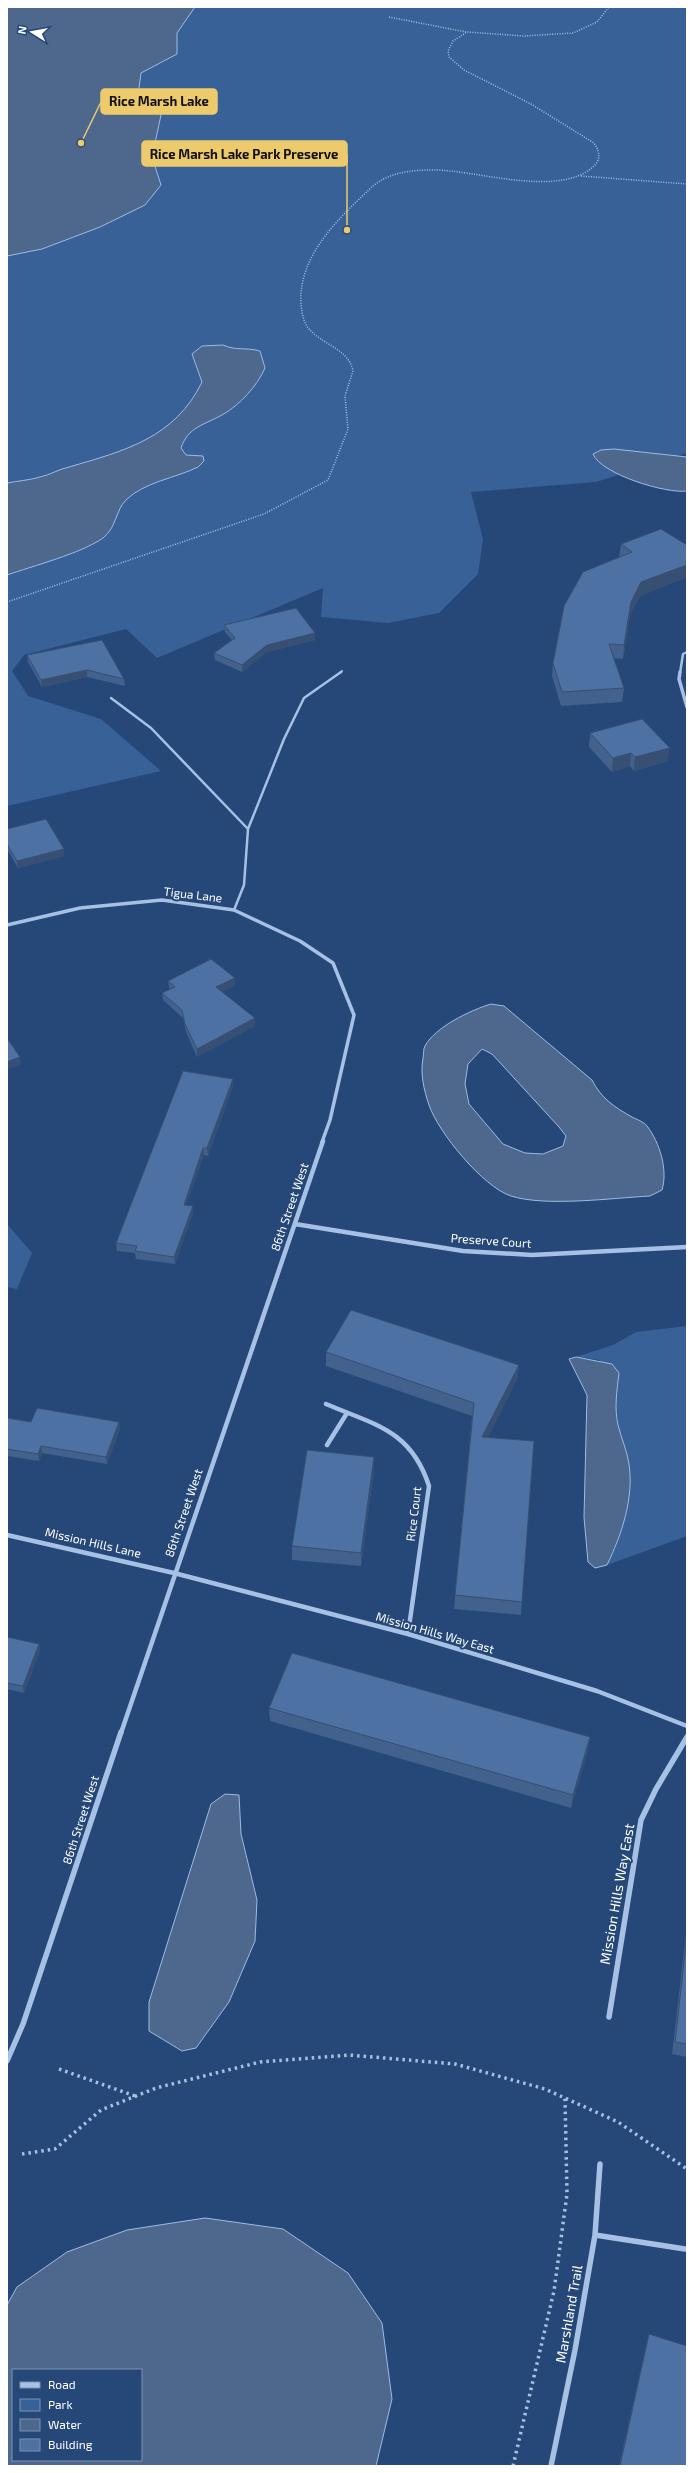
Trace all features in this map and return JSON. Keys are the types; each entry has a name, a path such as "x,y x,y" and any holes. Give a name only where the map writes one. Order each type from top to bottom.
{"street":[{"path":"687,652 683,654 678,679 687,707"},
{"name":"Tigua Lane","path":"7,925 80,908 162,900 234,910 300,941 333,963 336,970"},
{"name":"86th Street West","path":"7,2061 24,2024 174,1573 330,1120 354,1015 336,970"},
{"name":"Preserve Court","path":"295,1224 463,1250 532,1255 687,1247"},
{"name":"Rice Court","path":"326,1404 397,1434 417,1453 425,1468 429,1486 408,1634"},
{"path":"327,1445 347,1414"},
{"name":"Mission Hills Lane","path":"7,1535 174,1573"},
{"name":"Mission Hills Way East","path":"174,1573 408,1634 597,1691 687,1726"},
{"name":"Mission Hills Way East","path":"609,2017 641,1820 656,1789 687,1737"},
{"name":"Marshland Trail","path":"551,2466 575,2350 595,2235 600,2164"},
{"path":"595,2235 685,2249"}],"lane":[{"path":"234,910 244,885 248,829 284,739 304,698 342,671"},
{"path":"111,698 151,728 248,829"}],"path":[{"path":"389,17 448,27 467,32 524,36 560,35 587,28 597,22 609,7"},
{"path":"467,32 450,45 449,57 455,64 531,104 583,135 596,146 599,150 599,159 593,168 581,176"},
{"path":"7,602 264,514 328,480 349,424 345,398 351,380 352,367 345,358 317,338 307,327 302,313 302,283 305,267 312,253 376,182 389,176 418,171 475,173 550,181 581,176 687,184"},
{"path":"22,2154 55,2148 102,2110 156,2088 260,2062 349,2054 455,2064 545,2089 618,2122 687,2169"},
{"path":"59,2069 135,2096"},
{"path":"514,2466 554,2291 567,2194 565,2098"}],"green space":[{"path":"7,7 687,7 687,453 596,482 471,492 483,539 478,574 439,613 388,623 321,617 323,588 157,658 126,629 24,655 12,671 28,696 101,719 161,771 7,806"},
{"path":"7,1224 32,1253 17,1289 7,1287"},
{"path":"687,1326 687,1536 607,1565 617,1544 618,1424 615,1401 619,1373 599,1360 576,1357 613,1345 636,1332"}],"water":[{"path":"7,7 195,7 177,33 177,54 141,73 138,95 149,101 161,115 152,157 161,185 145,205 100,227 42,249 7,256"},
{"path":"223,345 232,348 260,351 265,368 253,388 235,406 222,415 197,427 184,441 181,448 186,455 203,456 204,461 198,467 151,485 133,494 122,504 114,524 108,534 94,544 70,554 7,575 7,483 44,476 109,455 146,440 178,417 191,401 202,382 192,354 202,346"},
{"path":"614,449 687,457 687,491 665,489 635,481 608,469 598,461 593,454 601,450"},
{"path":"491,1004 504,1006 592,1080 609,1102 619,1110 646,1125 656,1140 662,1157 664,1182 662,1190 650,1196 579,1201 542,1201 511,1196 500,1191 475,1170 452,1143 434,1116 424,1088 422,1064 424,1047 437,1032 454,1020","holes":["482,1049 492,1054 566,1136 563,1146 543,1154 525,1153 503,1144 469,1104 465,1084 468,1064"]},
{"path":"576,1357 612,1364 619,1373 616,1412 619,1430 629,1464 630,1490 626,1516 607,1565 595,1568 588,1562 584,1517 587,1395 569,1359"},
{"path":"225,1794 239,1795 241,1834 257,1900 255,1941 229,2002 196,2048 182,2051 149,2031 149,2002 211,1804"},
{"path":"205,2218 283,2229 348,2273 382,2323 392,2399 376,2466 7,2466 7,2305 17,2287 67,2252 127,2230"}],"building":[{"path":"661,529 687,545 687,565 641,582 631,602 624,645 609,644 624,688 562,692 553,663 564,606 583,572 632,552 621,544"},
{"path":"296,608 315,633 267,645 242,665 214,653 235,638 224,625"},
{"path":"102,640 124,679 87,670 41,680 27,655"},
{"path":"642,719 670,748 635,757 631,753 613,758 590,733"},
{"path":"46,819 64,849 17,861 7,844 7,829"},
{"path":"211,959 235,978 216,987 255,1018 197,1049 185,1024 182,1010 162,993 175,987 168,981"},
{"path":"7,1038 20,1057 7,1062"},
{"path":"183,1071 233,1079 207,1148 203,1148 184,1205 193,1206 174,1257 135,1251 137,1246 116,1243"},
{"path":"351,1310 519,1365 482,1437 534,1441 522,1602 455,1595 474,1403 326,1352"},
{"path":"37,1408 119,1422 106,1457 41,1446 38,1454 7,1449 7,1418 31,1422"},
{"path":"307,1450 374,1457 361,1553 292,1546"},
{"path":"7,1637 39,1644 23,1686 7,1683"},
{"path":"292,1653 590,1737 573,1795 269,1708"},
{"path":"687,1936 687,2044 675,2042"},
{"path":"649,2334 687,2346 687,2466 620,2466"}],"place":[{"name":"Rice Marsh Lake","path":"81,143"},
{"name":"Rice Marsh Lake Park Preserve","path":"347,230"}]}
